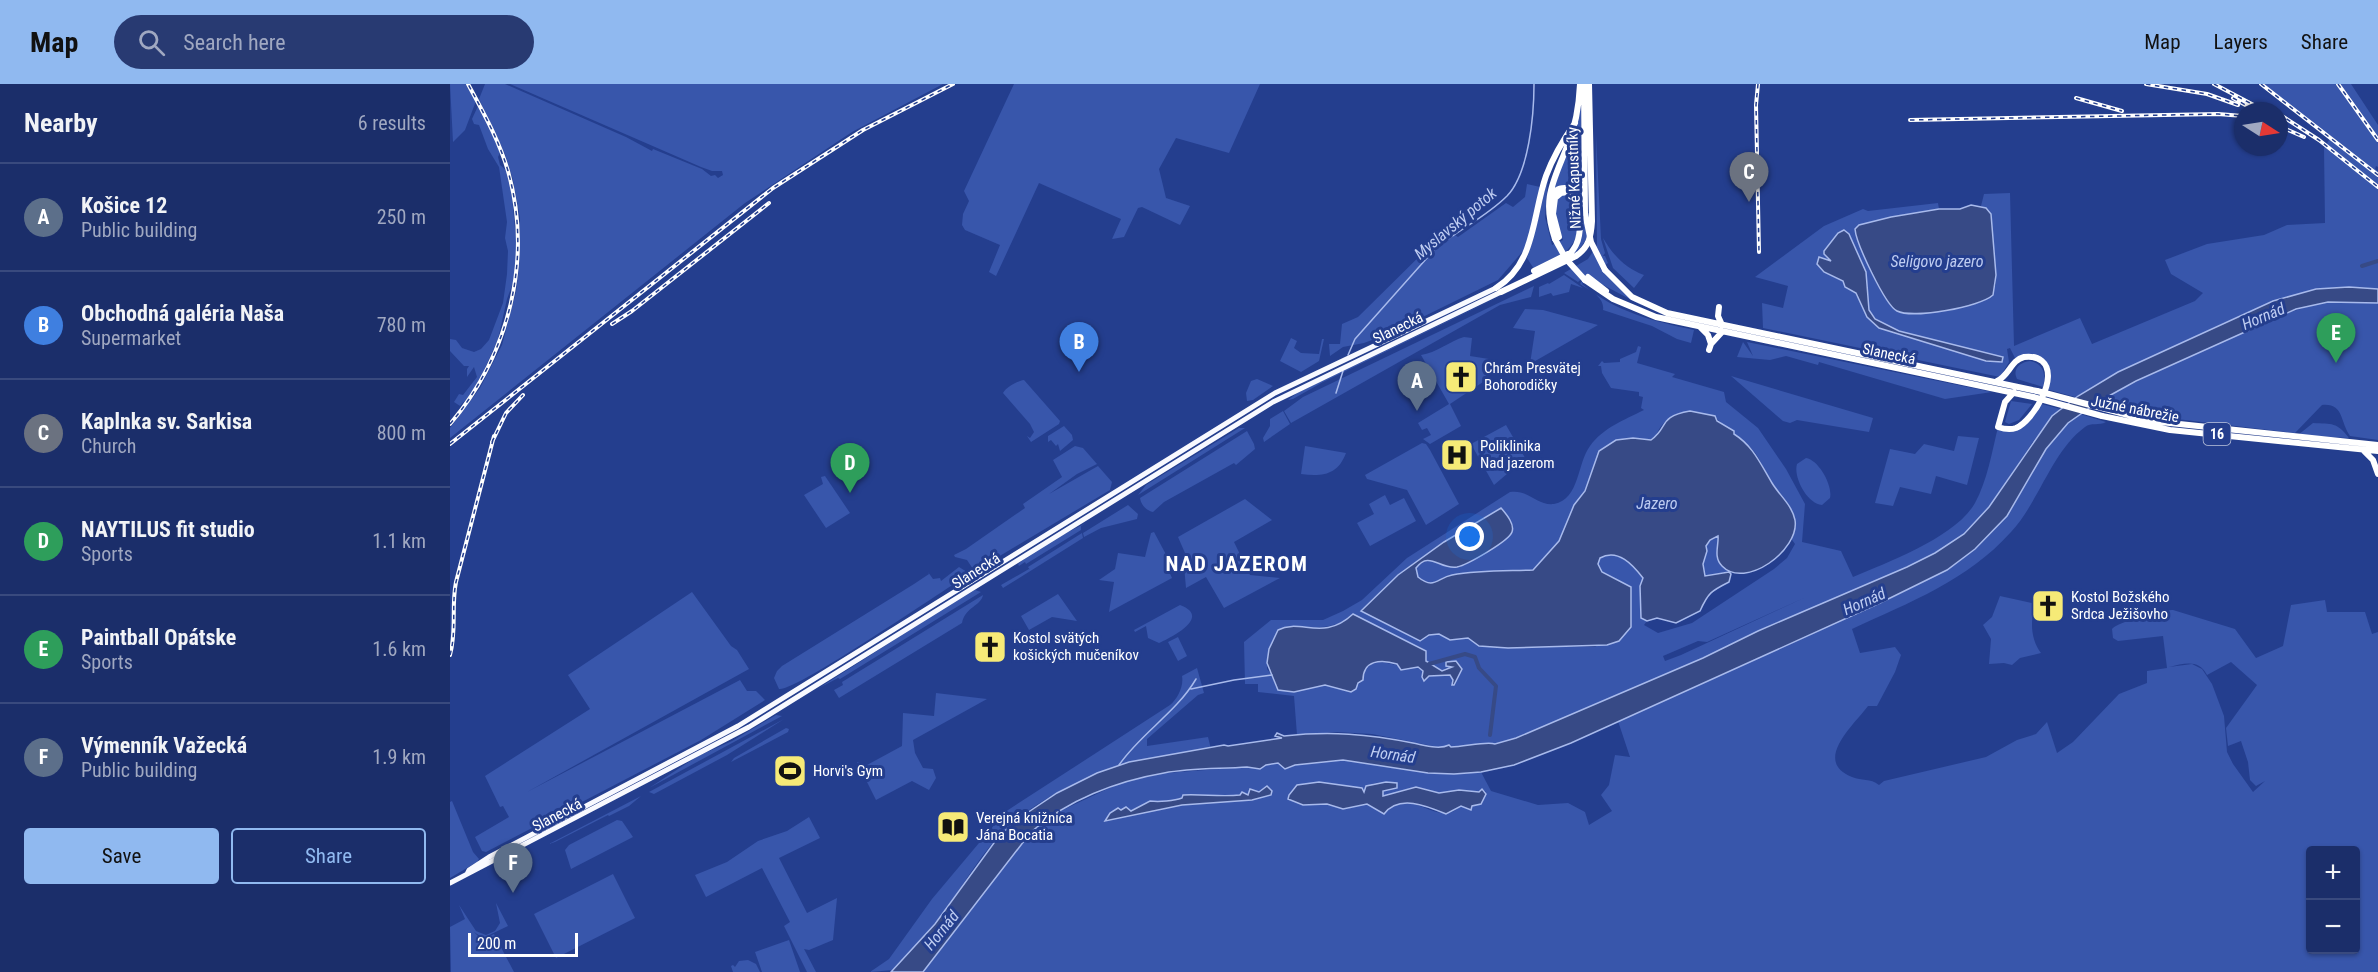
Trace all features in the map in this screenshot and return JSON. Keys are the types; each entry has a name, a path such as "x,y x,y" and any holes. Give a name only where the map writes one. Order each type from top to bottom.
{"highway":[{"path":"1584,84 1575,123 1552,181 1549,207 1557,238 1587,279 1626,302 1649,310 1659,310"},
{"path":"1498,290 1564,262 1585,249 1591,233 1584,84"},
{"name":"Nižné Kapustníky","path":"1584,84 1585,213 1591,242 1605,270 1632,297 1659,310"},
{"path":"1498,290 1526,254 1546,178 1562,142 1575,123"},
{"path":"1549,207 1551,197 1561,188 1574,190 1578,201 1578,237 1564,262"},
{"path":"1557,238 1553,214 1555,198 1567,192 1578,201"},
{"path":"1498,290 1571,252"},
{"name":"Slanecká","path":"1587,279 1607,296 1656,317 1700,327 1722,328 2015,389"},
{"path":"1700,327 1708,335 1710,347 1722,328 1718,316 1719,307 1709,322"},
{"name":"Slanecká","path":"1659,310 1709,322 1722,328"},
{"path":"2003,407 2003,399 1997,385 2012,366 2022,358 2037,358 2047,368 2049,382 2028,420 2011,429 1998,427 2007,398 2015,389 2011,377 2012,366"},
{"name":"Južné nábrežie","path":"2015,389 2170,430 2378,451"},
{"name":"Južné nábrežie","path":"2104,413 2182,425 2378,445"},
{"path":"2362,449 2373,460 2378,474"}],"main road":[{"name":"Slanecká","path":"466,875 469,870 489,856 738,726 1275,393 1498,290"},
{"name":"Slanecká","path":"450,883 749,727 1274,402 1498,290"}],"shaded area":[{"path":"450,84 466,84 476,101 465,130 453,142"},
{"path":"485,84 505,84 626,137 652,151 653,149 702,169 718,178 723,175 722,171 712,171 701,167 510,84 943,84 852,132 745,203 450,438 450,428 480,388 502,345 516,292 519,269 520,218 513,180 505,154 479,99"},
{"path":"1014,84 1260,84 1229,153 1176,138 1159,169 1166,198 1190,206 1180,225 1142,207 1138,208 1124,237 1112,239 1121,219 1039,183 996,276 989,272 1000,245 965,230 962,225 963,214 969,201 964,191"},
{"path":"2259,84 2351,84 2378,125 2378,167 2376,166 2375,169 2378,171 2378,289 2328,289 2283,299 2217,326 2075,397 2046,389 2049,373 2037,358 2016,360 2010,348 2007,349 2009,362 2000,377 1763,328 1762,303 1783,308 1788,286 1755,277 1824,226 1863,209 1868,211 1938,203 1939,209 1859,225 1856,237 1877,284 1893,308 1908,313 1920,313 1958,309 1978,303 1996,285 1991,214 1989,210 1981,206 1984,194 2010,193 2014,346 2080,318 2092,344 2195,301 2203,293 2171,274 2165,260 2207,244 2264,235 2287,225 2325,223 2324,148 2331,137 2288,105 2288,102 2283,102"},
{"path":"1581,102 1582,213 1590,213 1587,236 1574,254 1581,200 1572,187 1554,190"},
{"path":"478,106 490,126 500,153 498,157 500,165 507,171 517,248 514,280 498,339 472,393 460,406 454,402 459,394 463,395 477,377 474,367 467,377 469,366 464,366 450,351 450,339 456,340 462,348 474,352 481,349 489,340 503,303 507,274 508,251 505,238 507,222 499,167 488,149 479,125 474,124 472,119"},
{"path":"1596,135 1601,239 1605,253 1603,256 1608,263 1600,268 1624,293 1643,306 1588,277 1582,284 1588,289 1580,284 1587,274 1578,282 1564,273 1588,259 1597,245"},
{"path":"1546,168 1531,232 1523,251 1498,280 1388,334 1364,343 1343,347 1330,356 1329,344 1340,344 1342,324 1358,317 1447,230 1458,237 1506,203 1513,207 1525,197 1527,184 1540,187"},
{"path":"1548,178 1545,217 1552,245 1563,240 1556,214 1558,197 1566,194 1575,201 1577,228 1571,246 1565,252 1534,269 1527,258"},
{"path":"1603,238 1620,260 1631,269 1644,275 1634,288 1613,268"},
{"path":"1564,275 1583,288 1571,284 1569,292 1553,296 1551,293 1539,297 1539,287"},
{"path":"1534,286 1531,297 1500,305 1291,423 1284,411 1303,397"},
{"path":"1511,291 1323,382 1293,399 1288,400 1297,393"},
{"path":"1595,294 1636,315 1694,330 1691,343 1677,339 1652,326 1603,310 1603,305"},
{"path":"2346,300 2378,303 2378,440 2350,436 2341,414 2329,405 2322,405 2295,433 2143,415 2098,402 2156,372 2263,323 2311,306"},
{"path":"1525,309 1543,310 1598,325 1530,364 1535,331 1513,328"},
{"path":"1464,337 1472,338 1470,356 1489,359 1486,380 1450,404 1461,426 1430,444 1423,439 1431,435 1427,428 1422,430 1418,423 1449,404 1421,355"},
{"path":"1291,338 1297,341 1294,348 1301,353 1319,354 1322,339 1324,339 1319,361 1301,372 1280,361"},
{"path":"1743,342 1753,356 1747,342 1992,392 1945,399 1819,362 1818,365 1786,356 1770,360 1737,357"},
{"path":"1638,346 1641,347 1637,363 1675,374 1672,377 1724,392 1726,402 1758,428 1786,469 1805,504 1802,542 1841,551 1853,577 1920,547 1953,527 1966,515 1975,503 1983,485 1998,427 2015,428 2038,403 2060,409 2034,440 1989,507 1964,534 1935,553 1758,631 1703,658 1516,738 1495,744 1438,747 1372,734 1336,732 1297,735 1294,696 1258,692 1258,684 1245,684 1244,642 1271,620 1323,620 1343,611 1362,600 1407,558 1510,492 1522,493 1548,504 1562,501 1573,488 1586,453 1595,440 1614,425 1644,410 1641,408 1643,397 1639,396 1639,392 1611,388 1602,373 1601,366 1598,366 1602,361 1604,363 1620,362 1620,359 1636,352","holes":["1690,411 1715,416 1753,450 1770,481 1791,509 1795,522 1790,537 1795,544 1787,558 1692,623 1658,633 1644,625 1647,621 1641,618 1640,587 1643,578 1625,559 1613,555 1600,558 1598,564 1602,572 1631,587 1631,627 1595,647 1479,646 1468,638 1449,640 1440,634 1429,635 1420,641 1362,611 1398,575 1444,542 1500,508 1508,517 1505,541 1459,567 1430,561 1420,564 1416,568 1418,577 1432,583 1447,576 1462,573 1533,570 1559,541 1574,505 1585,491 1599,451 1617,440 1633,438 1651,440 1669,418","1806,597 1681,655 1665,661 1663,656 1698,641 1707,642","1346,620 1420,647 1426,651 1426,661 1442,671 1446,668 1450,670 1452,667 1450,666 1462,669 1452,686 1453,680 1450,675 1429,676 1424,680 1423,671 1420,669 1376,662 1367,667 1363,680 1351,692 1325,685 1300,690 1276,687 1267,669 1269,649 1278,630 1338,624"]},
{"path":"2030,361 2038,364 2043,370 2043,387 2017,379 2016,369"},
{"path":"1731,376 1873,418 1869,432 1797,420 1790,423 1783,421"},
{"path":"1257,379 1273,386 1253,400 1247,401 1246,393 1251,381"},
{"path":"1024,380 1060,421 1059,424 1031,442 1027,436 1030,438 1034,432 1030,424 1003,393 1012,385"},
{"path":"2011,401 2032,404 2019,420 2009,424 2005,422"},
{"path":"1283,411 1290,424 1264,442 1263,438 1270,426 1270,419"},
{"path":"2080,414 2106,422 2087,426 2073,437 2054,463 2021,520 1994,549 1976,564 1937,589 1852,629 1860,653 1895,647 1901,655 1895,672 1877,706 1868,706 1840,743 1836,753 1836,762 1841,770 1852,777 1872,781 1879,785 1884,781 1986,757 2017,740 2036,734 2047,722 2057,753 2073,742 2119,694 2147,683 2147,671 2167,668 2163,636 2118,641 2113,638 2112,629 2141,616 2173,610 2235,629 2256,658 2283,646 2291,605 2325,600 2327,612 2365,612 2372,634 2378,632 2378,972 923,972 1000,869 1031,832 1052,815 1120,783 1165,773 1247,767 1260,769 1266,765 1278,763 1285,769 1295,765 1343,760 1428,773 1481,772 1491,791 1538,805 1568,803 1585,812 1589,825 1612,811 1601,795 1609,785 1615,755 1630,757 1618,721 1880,603 1947,570 1975,549 2007,516 2046,449 2068,423","holes":["2231,662 2257,685 2226,728 2228,746 2241,741 2248,762 2250,780 2256,786 2265,781 2253,792 2227,752 2224,716 2212,684 2202,669 2192,664 2200,666 2207,675","1319,782 1363,789 1363,792 1366,791 1365,787 1385,783 1397,788 1383,791 1383,796 1415,787 1439,793 1459,790 1479,792 1482,789 1486,792 1471,809 1461,806 1444,813 1406,802 1398,803 1384,814 1367,804 1345,809 1327,804 1304,805 1288,799 1297,785"]},
{"path":"2313,423 2334,425 2349,438 2298,435"},
{"path":"1506,425 1528,463 1515,461 1514,468 1494,485 1471,444"},
{"path":"1064,426 1072,435 1073,440 1060,451 1058,444 1056,446 1051,440 1048,442 1048,436"},
{"path":"1239,428 1245,428 1138,495 1146,485"},
{"path":"1247,431 1255,449 1236,465 1234,463 1164,502 1153,512 1143,505 1140,498"},
{"path":"1958,436 1979,438 1967,485 1936,476 1931,494 1900,487 1893,506 1875,503 1890,449 1915,454 1924,444 1954,451"},
{"path":"1422,443 1426,444 1430,450 1459,504 1426,525 1407,490 1367,479 1365,475"},
{"path":"1075,446 1083,448 1097,464 1077,474 1049,494 1098,466 1112,482 1110,490 978,569 973,569 967,560 955,557 954,555 1025,508 1023,504 1062,477 1053,460"},
{"path":"1305,446 1346,453 1339,466 1328,473 1301,474"},
{"path":"1806,458 1820,468 1829,487 1830,498 1822,505 1806,495 1799,482 1797,464"},
{"path":"825,476 850,513 826,528 804,495 823,484 821,477"},
{"path":"1385,495 1390,505 1404,498 1416,521 1370,546 1357,523 1374,514 1369,504"},
{"path":"1245,499 1272,520 1234,542 1250,575 1280,578 1224,608 1206,577 1186,588 1183,554 1185,553 1178,537"},
{"path":"1128,505 1138,514 1137,519 1101,528 1084,537 1083,533"},
{"path":"1086,523 1081,526 1081,530 1019,566 1018,564 1042,547"},
{"path":"1154,532 1170,562 1166,565 1172,578 1109,612 1114,582 1099,580 1115,569 1118,553 1145,557 1151,533"},
{"path":"1082,533 1083,538 1003,588 1001,585 1030,570 1028,567"},
{"path":"1717,535 1719,562 1721,566 1730,571 1705,577 1703,564 1707,551 1706,546"},
{"path":"959,567 967,572 967,576 839,659 791,686 779,689 774,678 782,666 914,584 929,574 928,572 933,579 940,578 941,581"},
{"path":"975,590 981,592 840,679 819,688 938,612"},
{"path":"692,592 749,669 527,792 740,680 747,691 756,691 765,700 701,740 486,852 482,851 475,837 509,817 503,806 500,807 485,776 590,709 568,675"},
{"path":"1058,594 1077,621 1052,617 1029,630 1021,616"},
{"path":"983,595 982,599 966,613 962,623 839,698 834,690 843,685 842,682"},
{"path":"2000,596 2036,604 2032,629 2041,653 2020,658 2012,665 1989,664 1991,639 1983,625 1992,617"},
{"path":"1180,605 1189,610 1192,615 1191,621 1180,632 1159,643 1148,638 1146,626 1135,632 1134,630"},
{"path":"1178,637 1187,656 1178,661 1168,642"},
{"path":"1197,668 1204,693 1198,695 1147,739 1147,746 1208,737 1211,749 1126,765 1098,774 1045,799 1021,816 991,845 935,923 893,970 870,972 889,959 932,899 1005,812 1170,705 1179,692 1182,676"},
{"path":"936,693 987,699 913,740 915,753 923,768 933,769 936,778 929,790 912,781 876,800 857,762 867,765 902,746 903,713 934,716"},
{"path":"776,715 782,716 649,788 698,756 732,741"},
{"path":"784,719 727,755 654,794 649,792"},
{"path":"786,728 789,729 788,732 731,762 734,758"},
{"path":"641,796 629,806 549,844"},
{"path":"452,801 473,852 479,859 450,878 450,802"},
{"path":"809,817 820,838 779,858 807,913 837,898 833,940 809,950 804,949 816,972 807,972 784,926 790,922 762,868 706,897 695,875 727,862 758,841 787,831"},
{"path":"617,820 622,821 633,837 571,869 565,850 569,845"},
{"path":"613,874 635,918 556,958 534,914"},
{"path":"496,903 508,926 483,938 474,932 482,940 494,934 514,972 451,972 450,927 465,919 459,905 476,931 486,935 495,931 500,923"},
{"path":"789,940 800,972 762,972 755,952"},
{"path":"748,960 756,964 760,972 733,972 731,966 735,967 739,961"}],"water":[{"name":"Seligovo jazero","path":"1971,205 1986,208 1991,214 1996,275 1993,295 1975,304 1931,313 1917,314 1897,311 1886,298 1872,273 1860,247 1855,229 1859,225 1891,217 1939,209 1960,209"},
{"path":"1844,230 1849,234 1866,272 1869,310 1875,319 1899,331 2003,357 2002,362 1986,361 1879,328 1867,317 1856,293 1845,287 1843,281 1824,272 1817,264 1819,257 1831,261 1824,251 1838,233"},
{"name":"Hornád","path":"2349,287 2378,289 2378,303 2328,302 2296,309 2136,381 2098,402 2068,423 2046,449 2007,516 1975,549 1947,570 1880,603 1571,743 1514,765 1481,772 1454,774 1428,773 1343,760 1295,765 1285,769 1278,763 1266,765 1260,769 1247,767 1174,771 1128,781 1093,793 1060,810 1031,832 923,972 891,972 935,924 999,836 1021,817 1057,793 1097,773 1129,762 1224,745 1282,738 1275,736 1277,733 1284,736 1333,734 1365,736 1436,747 1495,744 1516,738 1703,658 1758,631 1935,553 1964,534 1989,507 2052,416 2078,396 2118,372 2273,301 2316,289"},
{"name":"Jazero","path":"1690,411 1715,416 1717,421 1734,431 1734,434 1756,456 1772,483 1789,505 1795,520 1794,532 1789,543 1780,554 1757,570 1744,573 1732,572 1722,566 1717,555 1718,536 1710,540 1706,546 1707,551 1703,564 1705,576 1729,572 1731,574 1729,582 1711,593 1700,611 1676,623 1657,618 1647,621 1641,618 1640,586 1643,578 1625,559 1607,555 1600,558 1598,564 1602,572 1631,587 1631,627 1619,641 1607,645 1508,648 1479,646 1468,638 1450,640 1439,634 1429,635 1420,641 1361,611 1398,575 1444,542 1501,508 1510,519 1513,529 1504,541 1457,567 1425,561 1416,568 1418,577 1432,583 1447,576 1462,573 1533,570 1559,541 1574,505 1585,491 1599,451 1616,440 1633,438 1651,440 1668,419"},
{"path":"1353,614 1426,651 1426,661 1442,671 1452,667 1446,666 1446,662 1456,661 1462,669 1454,685 1452,685 1453,680 1450,675 1429,676 1424,681 1423,671 1418,667 1401,670 1397,664 1379,662 1366,668 1363,680 1351,692 1325,685 1294,692 1278,690 1267,663 1269,649 1278,630 1295,626 1332,627"},
{"path":"1319,782 1362,788 1364,792 1366,786 1386,782 1397,783 1397,788 1383,791 1383,796 1416,787 1439,793 1459,790 1479,792 1482,789 1486,794 1481,804 1472,806 1471,810 1461,806 1446,814 1405,803 1397,804 1384,814 1367,804 1343,809 1327,804 1303,805 1288,799 1297,785"},
{"path":"1267,786 1272,791 1271,795 1252,800 1182,805 1105,821 1110,813 1118,808 1121,810 1126,807 1131,811 1150,801 1175,800 1182,798 1183,795 1233,796 1240,795 1242,792 1248,795 1250,789 1259,792"}],"waterway":[{"name":"Myslavský potok","path":"1348,355 1355,339 1435,249 1490,210 1507,196 1514,186 1529,143 1534,84"},
{"path":"2362,266 2378,261"},
{"name":"Myslavský potok","path":"1336,393 1343,371"},
{"path":"1429,664 1465,654 1475,657 1479,668 1496,686 1490,735"},
{"path":"1191,689 1272,675"},
{"name":"Myslavský potok","path":"1119,765 1179,702 1196,679"}],"railway":[{"path":"450,424 470,397 501,337 516,272 518,238 515,204 508,171 495,137 468,84"},
{"path":"450,444 773,188 863,130 953,84"},
{"path":"1758,84 1756,105 1759,252"},
{"path":"2146,84 2207,94 2234,104"},
{"path":"2214,84 2248,102"},
{"path":"2261,84 2378,175"},
{"path":"2338,84 2378,140"},
{"path":"2076,98 2122,111"},
{"path":"2233,98 2240,102"},
{"path":"1910,120 2234,115"},
{"path":"2288,120 2319,140 2378,187"},
{"path":"2288,130 2304,137"},
{"path":"612,324 632,311 769,203"},
{"path":"492,442 506,413 523,395"},
{"path":"450,655 456,582 494,436"}],"place":[{"name":"Kaplnka sv. Sarkisa","path":"1749,202"},
{"name":"Paintball Opátske","path":"2336,363"},
{"name":"Obchodná galéria Naša","path":"1079,372"},
{"name":"Chrám Presvätej Bohorodičky","path":"1461,377"},
{"name":"Košice 12","path":"1417,411"},
{"name":"Poliklinika Nad jazerom","path":"1457,455"},
{"name":"NAYTILUS fit studio","path":"850,493"},
{"name":"Kostol Božského Srdca Ježišovho","path":"2048,606"},
{"name":"Kostol svätých košických mučeníkov","path":"990,647"},
{"name":"Horvi's Gym","path":"790,771"},
{"name":"Verejná knižnica Jána Bocatia","path":"953,827"},
{"name":"Výmenník Važecká","path":"513,893"}],"district":[{"name":"NAD JAZEROM","path":"1237,564"}]}
